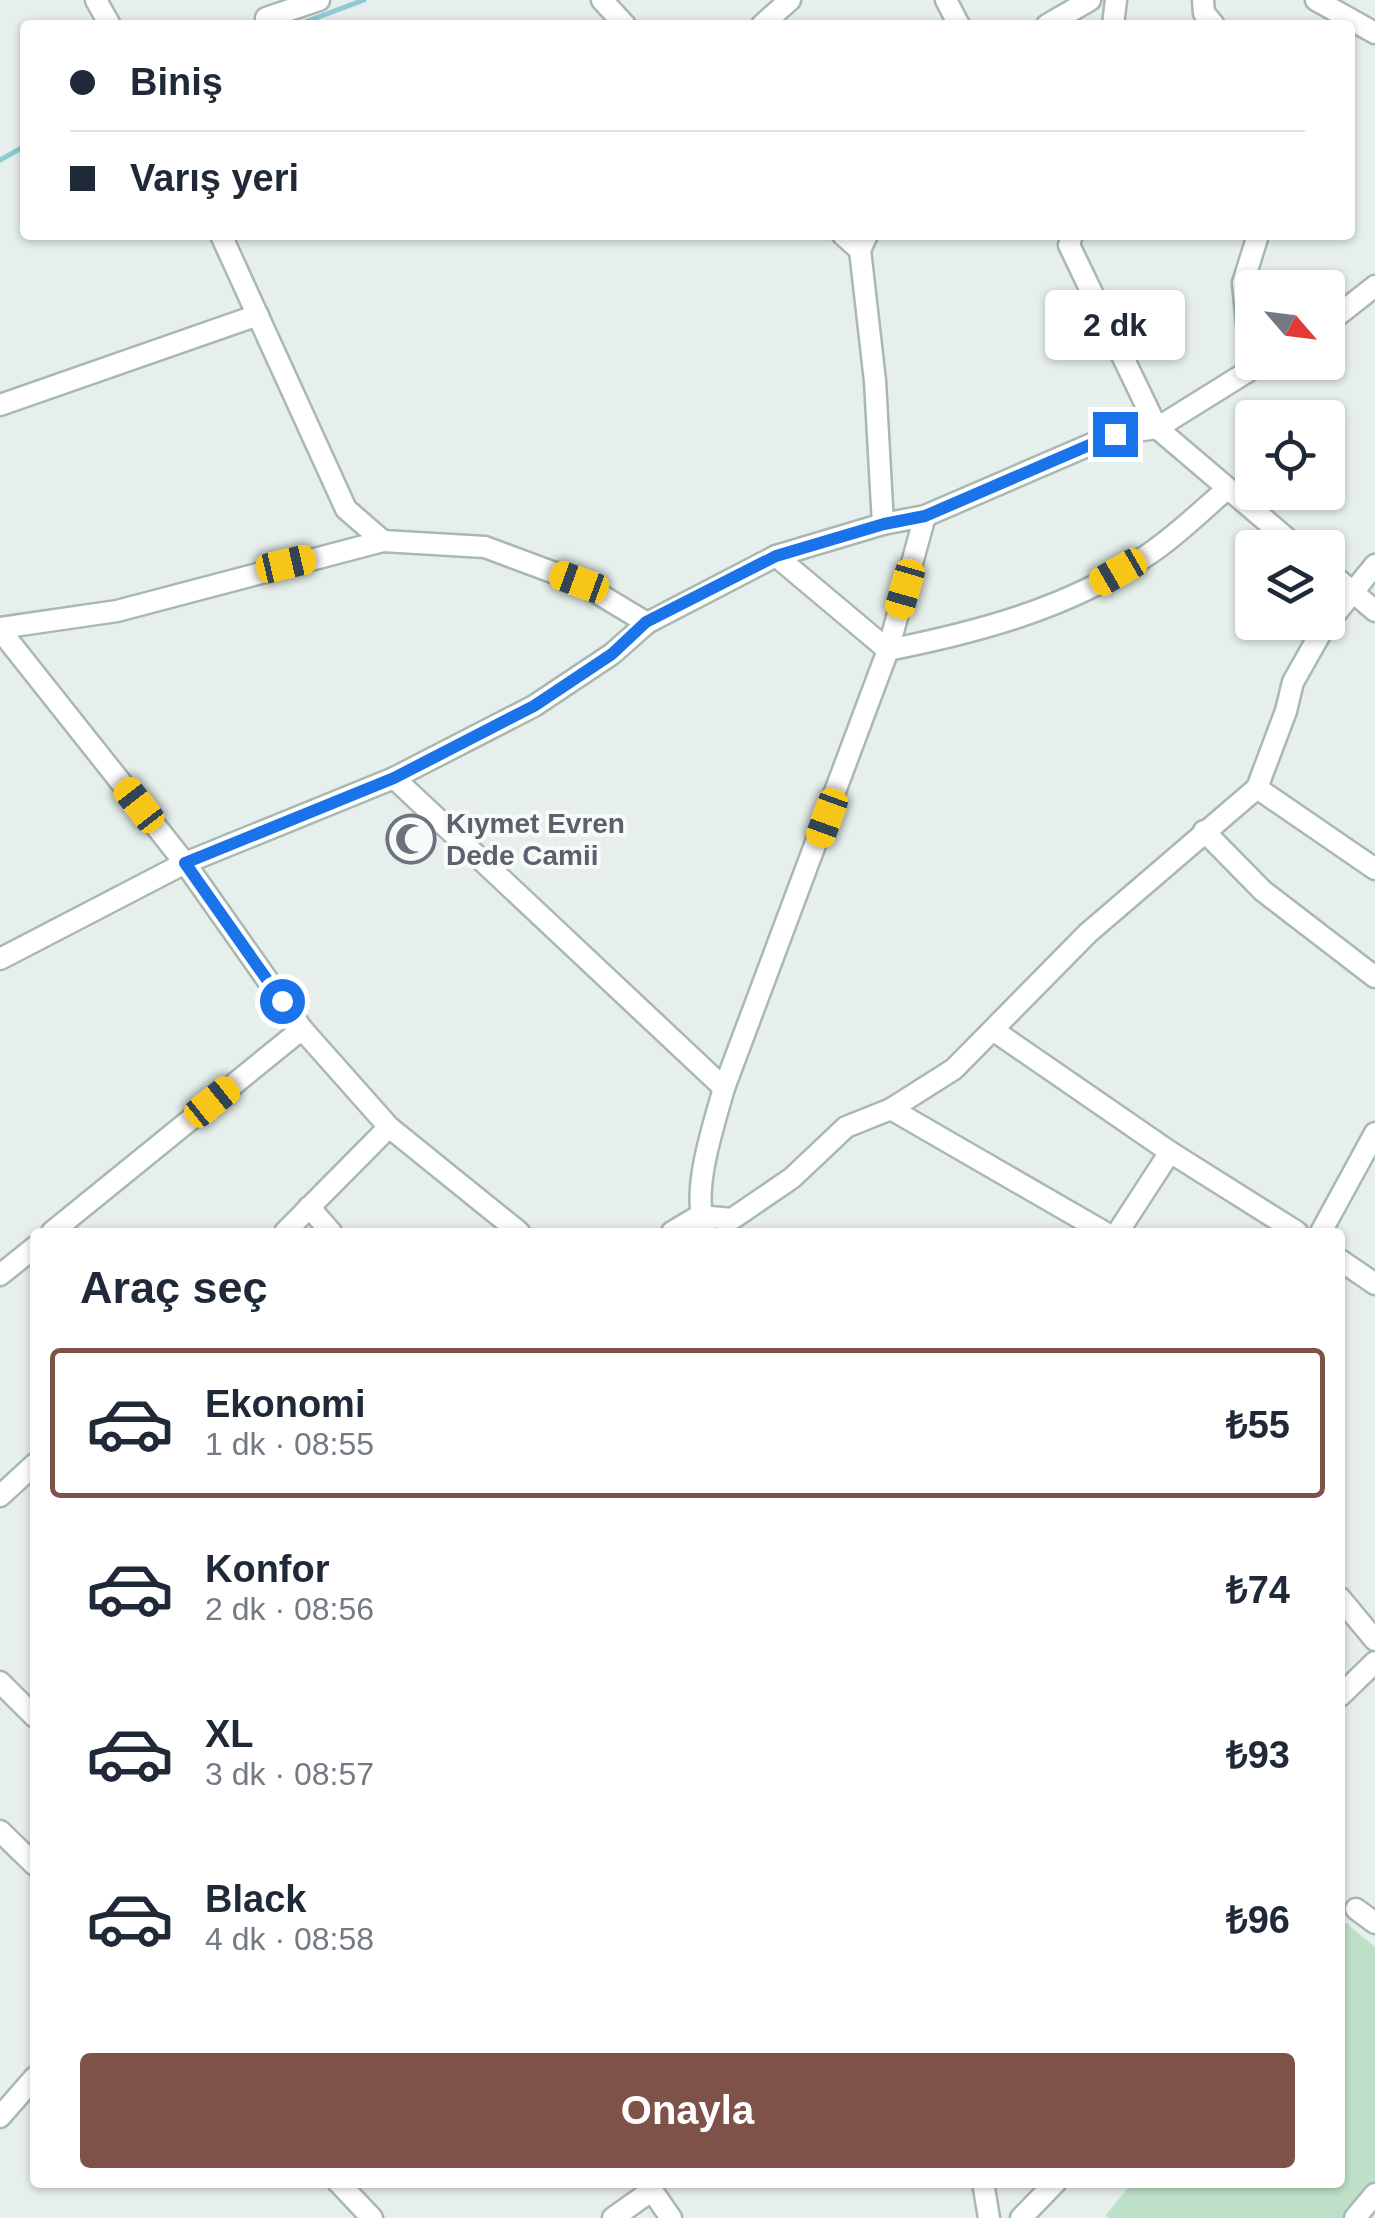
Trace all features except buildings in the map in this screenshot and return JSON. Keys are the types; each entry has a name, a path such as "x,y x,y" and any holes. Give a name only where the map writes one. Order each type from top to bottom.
{"street":[{"path":"266,18 319,0"},
{"path":"602,0 620,20"},
{"path":"768,20 790,0"},
{"path":"1056,20 1090,0"},
{"path":"1101,0 1116,0"},
{"path":"1316,0 1352,20"},
{"path":"223,240 346,508 383,541"},
{"path":"1070,240 1069,245 1158,428 1276,530"},
{"path":"1247,270 1256,240"},
{"path":"863,242 884,524"},
{"path":"1345,310 1375,286"},
{"path":"0,405 258,316"},
{"path":"0,958 185,863 394,778 534,706 612,654 646,622 776,556 925,516 1115,434 1158,428 1235,379"},
{"path":"888,650 962,636 1066,602 1145,557 1227,489"},
{"path":"925,516 888,650 724,1088 708,1148 702,1224 732,1219 792,1178 846,1126 892,1109 954,1069 1088,933 1257,788 1293,682 1323,629 1375,565"},
{"path":"514,1228 389,1127 302,1029 185,863 0,629 117,611 383,541 485,547 579,582 646,622"},
{"path":"776,556 888,650"},
{"path":"1345,586 1375,612"},
{"path":"394,778 724,1088"},
{"path":"1257,788 1375,870"},
{"path":"1204,831 1263,890 1375,978"},
{"path":"57,1228 302,1029"},
{"path":"993,1030 1170,1152 1291,1228"},
{"path":"892,1109 1097,1228"},
{"path":"289,1228 389,1127"},
{"path":"1323,1228 1375,1134"},
{"path":"1121,1228 1170,1152"},
{"path":"308,1207 328,1228"},
{"path":"0,1276 30,1250"},
{"path":"1345,1263 1375,1284"},
{"path":"0,1496 30,1469"},
{"path":"1345,1604 1375,1640"},
{"path":"1345,1691 1375,1662"},
{"path":"0,1682 30,1713"},
{"path":"0,1831 30,1860"},
{"path":"1356,1909 1375,1923"},
{"path":"0,2117 30,2083"},
{"path":"344,2188 372,2218"},
{"path":"614,2218 647,2188"},
{"path":"650,2188 671,2218"},
{"path":"984,2188 989,2218"},
{"path":"1021,2218 1050,2188"},
{"path":"1355,2218 1375,2194"}],"green space":[{"path":"1345,1922 1375,1947 1375,2183 1344,2218 1106,2215 1128,2188 1345,2188"}],"waterway":[{"path":"310,20 364,0"},
{"path":"0,160 20,149"}],"place":[{"name":"Kıymet Evren Dede Camii","path":"411,839"}],"route":[{"path":"282,1001 185,863 394,778 534,706 612,654 646,622 776,556 925,516 1115,434"}]}
